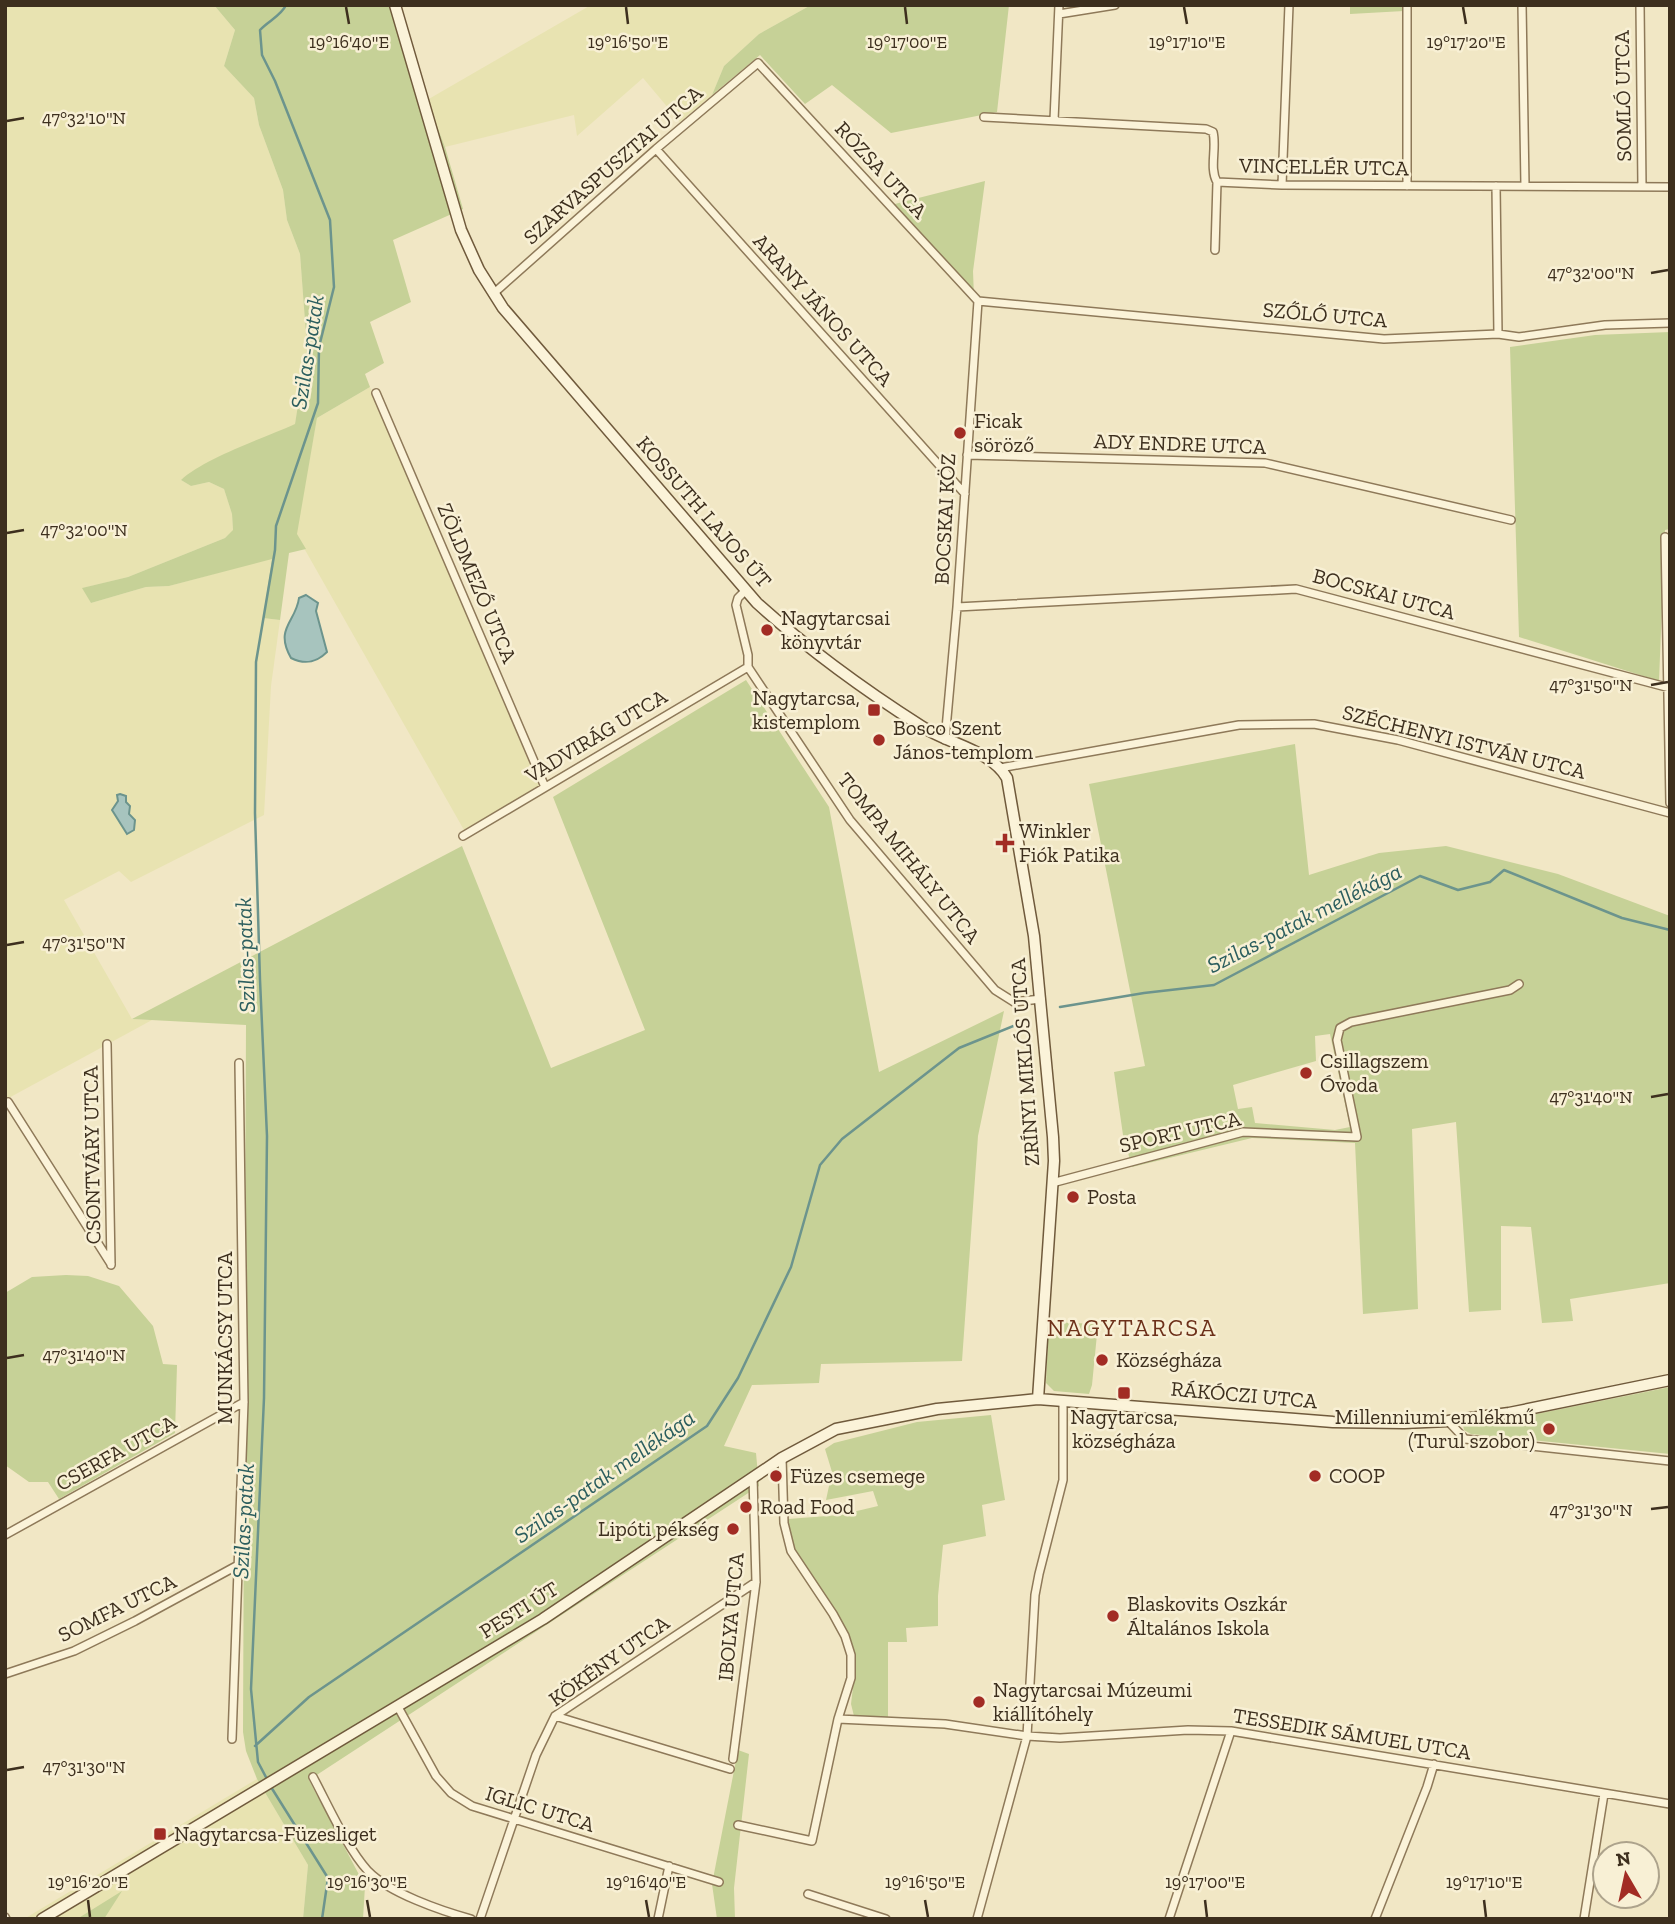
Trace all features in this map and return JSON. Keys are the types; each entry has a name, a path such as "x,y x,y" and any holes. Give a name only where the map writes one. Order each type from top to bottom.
{"main road":[{"name":"KOSSUTH LAJOS ÚT","path":"395,5 467,246 493,294 746,590 799,641 884,702 946,740 986,757 1000,768"},
{"name":"ZRÍNYI MIKLÓS UTCA","path":"1000,768 1007,778 1034,936 1053,1137 1038,1399"},
{"name":"RÁKÓCZI UTCA","path":"1038,1399 1333,1422 1404,1423 1448,1421 1509,1413 1670,1380"},
{"name":"PESTI ÚT","path":"42,1919 564,1605 782,1458 835,1429 937,1409 1038,1399"}],"street":[{"path":"1054,120 1059,5"},
{"path":"1059,15 1115,5"},
{"path":"1282,185 1289,5"},
{"path":"1406,186 1407,5"},
{"path":"1522,5 1525,186"},
{"name":"SOMLÓ UTCA","path":"1640,5 1642,187"},
{"name":"SZARVASPUSZTAI UTCA","path":"493,294 656,149 758,63"},
{"name":"RÓZSA UTCA","path":"758,63 978,301"},
{"name":"VINCELLÉR UTCA","path":"984,117 1206,129 1213,132 1215,140 1214,176 1217,182 1282,185 1670,187"},
{"name":"ARANY JÁNOS UTCA","path":"656,149 965,494"},
{"path":"1215,250 1217,182"},
{"path":"1496,186 1498,334"},
{"name":"SZŐLŐ UTCA","path":"978,301 1384,339 1498,334 1519,337 1605,325 1670,323"},
{"name":"BOCSKAI KÖZ","path":"946,740 978,301"},
{"name":"ZÖLDMEZŐ UTCA","path":"376,393 545,787"},
{"name":"ADY ENDRE UTCA","path":"967,455 1265,463 1511,520"},
{"path":"1665,537 1670,803"},
{"name":"BOCSKAI UTCA","path":"957,607 1296,589 1668,688"},
{"name":"TOMPA MIHÁLY UTCA","path":"746,590 738,597 736,605 748,655 748,667 850,820 995,990 1014,1002 1041,1002"},
{"name":"VADVIRÁG UTCA","path":"463,836 748,667"},
{"name":"SZÉCHENYI ISTVÁN UTCA","path":"1000,768 1239,724 1314,724 1398,740 1670,813"},
{"name":"SPORT UTCA","path":"1052,1183 1243,1132 1357,1137 1336,1040 1340,1028 1350,1022 1510,990 1519,985"},
{"name":"CSONTVÁRY UTCA","path":"7,1103 111,1265 107,1044"},
{"name":"MUNKÁCSY UTCA","path":"232,1739 244,1402 239,1063"},
{"path":"977,1919 1027,1736 1035,1595 1063,1480 1063,1400"},
{"name":"CSERFA UTCA","path":"5,1535 244,1402"},
{"path":"1448,1421 1465,1438 1670,1461"},
{"path":"738,1825 811,1841 838,1719 851,1678 850,1655 845,1636 792,1551 784,1523 782,1458"},
{"name":"IBOLYA UTCA","path":"733,1759 756,1582 753,1477"},
{"name":"SOMFA UTCA","path":"5,1674 74,1651 240,1564"},
{"name":"KÖKÉNY UTCA","path":"480,1919 536,1755 555,1716 756,1582"},
{"name":"IGLIC UTCA","path":"398,1707 436,1776 451,1793 472,1807 719,1882"},
{"path":"555,1716 730,1769"},
{"name":"TESSEDIK SÁMUEL UTCA","path":"838,1719 945,1724 1060,1738 1188,1730 1231,1731 1670,1804"},
{"path":"1169,1919 1231,1731"},
{"path":"1375,1919 1434,1764"},
{"path":"313,1777 357,1857 370,1873 443,1912 471,1919"},
{"path":"1584,1919 1604,1794"},
{"path":"658,1919 669,1866"},
{"path":"808,1894 886,1919"}],"shaded area":[{"path":"5,5 214,5 235,30 224,66 254,98 259,125 283,190 287,220 300,254 307,348 295,425 210,462 181,480 191,486 209,482 224,489 232,514 233,531 225,538 128,577 83,588 91,603 146,587 169,586 273,558 263,618 280,620 271,686 264,815 131,882 119,871 64,900 132,1019 152,1020 5,1100"},
{"path":"591,5 811,5 759,34 724,66 712,95 680,122 643,78 577,136 574,115 445,147 427,100"},
{"path":"370,387 539,786 464,830 296,534 317,418"},
{"path":"257,1779 308,1865 303,1919 24,1919"}],"green space":[{"path":"214,5 398,5 463,209 393,240 411,302 370,322 384,363 365,374 370,387 317,418 297,534 306,549 289,553 280,620 263,618 272,559 169,586 146,587 91,603 82,588 128,577 225,538 233,530 232,514 224,489 209,482 191,486 181,480 219,456 295,424 307,348 300,254 287,220 283,190 259,125 254,98 224,66 235,30"},
{"path":"811,5 1009,5 997,112 891,133 832,85 805,104 760,55 712,95 724,66 759,34"},
{"path":"1350,5 1404,5 1404,11 1350,14"},
{"path":"985,181 973,271 974,297 891,205"},
{"path":"1670,332 1670,529 1665,530 1659,681 1519,637 1510,347 1595,335"},
{"path":"746,680 829,807 879,1072 1004,1011 978,1136 962,1361 821,1364 819,1383 752,1385 724,1446 756,1453 759,1486 309,1780 365,1886 363,1919 303,1919 308,1865 257,1779 246,1751 243,1732 246,1025 132,1019 462,846 551,1068 645,1030 553,797"},
{"path":"1295,744 1309,875 1379,853 1446,846 1558,874 1670,916 1670,1283 1570,1299 1573,1321 1542,1323 1531,1227 1501,1226 1501,1310 1469,1312 1456,1122 1412,1129 1418,1309 1363,1314 1355,1143 1252,1138 1132,1167 1123,1135 1114,1072 1145,1066 1089,784","holes":["1330,1034 1350,1127 1335,1130 1255,1123 1252,1107 1238,1109 1233,1085 1316,1061 1315,1036"]},
{"path":"88,1276 119,1286 153,1326 163,1364 177,1365 175,1433 59,1499 48,1482 29,1482 5,1465 5,1293 32,1277"},
{"path":"1049,1322 1098,1324 1089,1394 1054,1391 1046,1383"},
{"path":"1670,1387 1670,1454 1471,1434 1464,1430 1463,1425 1512,1419"},
{"path":"991,1415 1005,1500 982,1505 986,1536 943,1545 938,1626 906,1628 907,1642 888,1642 888,1718 854,1716 851,1704 854,1679 849,1643 793,1550 788,1519 840,1515 878,1506 873,1491 826,1500 832,1472 825,1449 834,1443 917,1422"},
{"path":"738,1750 749,1754 734,1888 735,1919 717,1919 712,1884"},
{"path":"122,1891 104,1919 77,1919"}],"water":[{"path":"306,595 318,603 316,611 327,652 314,661 301,662 291,658 286,648 285,632 299,598"},
{"path":"117,795 126,796 126,802 130,806 129,814 135,820 134,830 127,834 112,810 118,801"}],"waterway":[{"name":"Szilas-patak","path":"268,1781 258,1762 251,1689 264,1398 267,1136 255,813 256,662 275,550 276,526 318,403 319,347 334,287 330,220 275,81 262,55 260,30 286,5"},
{"name":"Szilas-patak mellékága","path":"1060,1007 1214,985 1420,876 1458,890 1490,882 1504,870 1622,918 1670,930"},
{"name":"Szilas-patak mellékága","path":"255,1746 309,1697 707,1426 738,1378 791,1267 820,1165 842,1139 959,1048 1023,1022"},
{"name":"Szilas-patak","path":"271,1787 328,1878 322,1919"}],"place":[{"name":"Ficak söröző","path":"960,433"},
{"name":"Nagytarcsai könyvtár","path":"767,630"},
{"name":"Nagytarcsa, kistemplom","path":"874,710"},
{"name":"Bosco Szent János-templom","path":"879,740"},
{"name":"Winkler Fiók Patika","path":"1005,843"},
{"name":"Csillagszem Óvoda","path":"1306,1073"},
{"name":"Posta","path":"1073,1197"},
{"name":"Községháza","path":"1102,1360"},
{"name":"Nagytarcsa, községháza","path":"1124,1393"},
{"name":"Millenniumi emlékmű (Turul szobor)","path":"1549,1429"},
{"name":"Füzes csemege","path":"776,1476"},
{"name":"COOP","path":"1315,1476"},
{"name":"Road Food","path":"746,1507"},
{"name":"Lipóti pékség","path":"733,1529"},
{"name":"Blaskovits Oszkár Általános Iskola","path":"1113,1616"},
{"name":"Nagytarcsai Múzeumi kiállítóhely","path":"979,1702"},
{"name":"Nagytarcsa-Füzesliget","path":"160,1834"}],"district":[{"name":"NAGYTARCSA","path":"1132,1328"}]}
